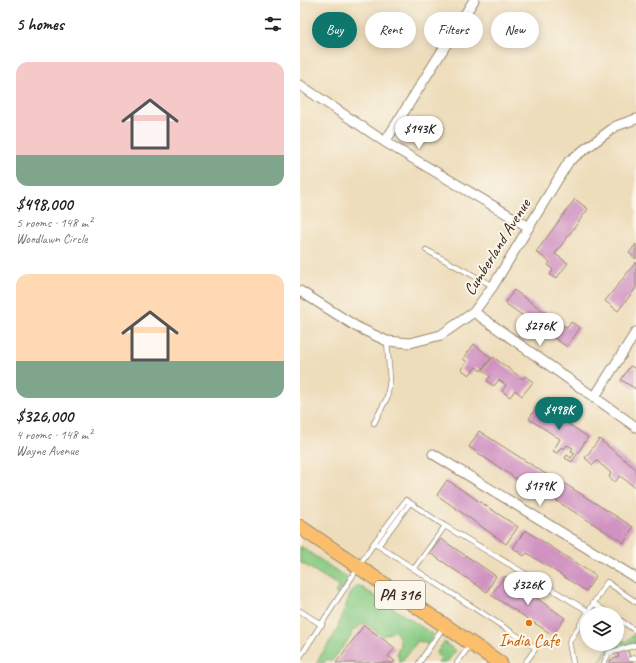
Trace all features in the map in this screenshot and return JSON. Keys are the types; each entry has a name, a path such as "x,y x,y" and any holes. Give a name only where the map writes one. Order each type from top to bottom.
{"main road":[{"name":"PA 316","path":"300,527 500,663"}],"street":[{"path":"385,142 474,0"},
{"path":"300,85 385,142 529,227"},
{"name":"Cumberland Avenue","path":"300,291 357,327 387,341 410,343 441,335 474,312 493,286 569,161 616,126 636,119"},
{"path":"474,312 636,427"},
{"path":"594,398 636,332"},
{"path":"433,454 636,578"}],"lane":[{"path":"426,250 493,286"},
{"path":"374,423 387,398 390,380 387,341"},
{"path":"300,657 376,544 410,503 444,526 581,607"},
{"path":"414,569 444,526"},
{"path":"376,544 536,648 525,663"},
{"path":"590,607 607,582 636,602"},
{"path":"593,603 599,607"},
{"path":"300,611 322,625"},
{"path":"624,623 636,631"},
{"path":"573,663 569,642 580,624"},
{"path":"419,663 444,625"},
{"path":"457,663 471,643"},
{"path":"604,663 609,653 636,645"}],"green space":[{"path":"300,546 350,580 339,595 335,593 339,586 300,562"},
{"path":"358,585 434,635 427,645 418,641 400,663 397,652 400,639 397,634 394,631 383,636 364,623 350,633 352,635 332,661 327,659 324,663 316,663 336,632 351,592"},
{"path":"633,635 636,637 635,642 624,647 624,641 626,642"},
{"path":"444,642 456,651 446,663 438,663 441,659 436,654"},
{"path":"606,651 613,651 606,654 599,663"}],"building":[{"path":"575,199 588,209 555,254 568,263 556,279 550,275 553,270 548,265 550,262 536,252"},
{"path":"636,244 636,259 629,253"},
{"path":"636,262 636,288 618,311 605,301"},
{"path":"514,290 567,328 571,322 580,328 567,347 505,303"},
{"path":"474,344 491,358 481,371 476,367 469,375 461,369 467,362 463,359"},
{"path":"493,357 523,379 525,376 533,382 522,396 515,390 510,397 502,391 506,385 499,380 494,386 487,381 490,376 483,370"},
{"path":"630,366 636,369 636,389 621,380"},
{"path":"538,404 588,437 572,462 565,458 567,455 571,458 575,453 571,451 573,448 567,445 564,449 561,447 557,453 553,451 560,439 529,419"},
{"path":"479,431 552,478 540,495 469,447"},
{"path":"599,439 636,469 636,488 620,476 615,482 609,477 611,473 597,461 593,465 585,458"},
{"path":"447,480 518,527 506,544 437,495"},
{"path":"562,482 633,527 624,543 552,498"},
{"path":"525,530 596,576 586,591 527,553 524,556 513,548"},
{"path":"441,539 496,576 487,592 430,553"},
{"path":"505,576 565,618 553,635 491,595"},
{"path":"364,625 395,648 388,656 395,661 393,663 336,663"},
{"path":"627,648 632,663 611,663 610,660 619,657 617,652 624,651 624,649"}],"place":[{"name":"India Cafe","path":"529,623"}]}
